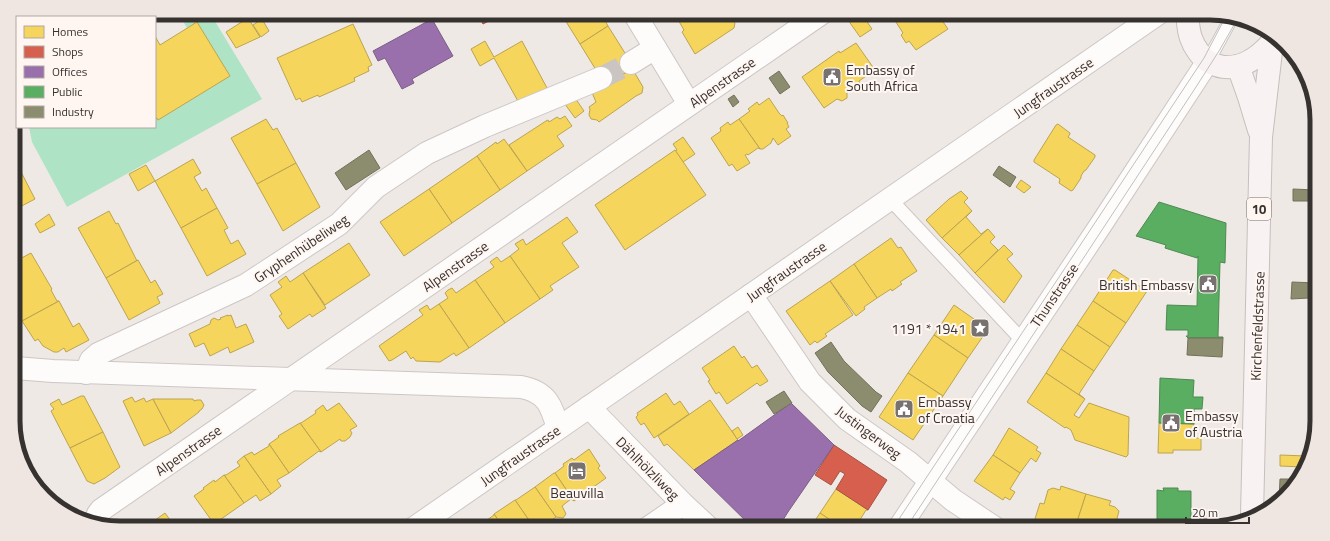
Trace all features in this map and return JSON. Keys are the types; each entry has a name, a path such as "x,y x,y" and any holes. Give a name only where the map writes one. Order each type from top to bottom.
{"main road":[{"path":"1188,20 1193,44 1204,58 1225,67 1238,66 1256,57 1272,42"},
{"name":"Kirchenfeldstrasse","path":"1252,511 1261,137 1273,43"},
{"name":"Kirchenfeldstrasse","path":"1238,66 1261,137"}],"street":[{"path":"638,20 689,104"},
{"name":"Alpenstrasse","path":"96,518 101,510 812,20"},
{"name":"Jungfraustrasse","path":"424,521 1149,20"},
{"path":"631,63 655,48"},
{"name":"Thunstrasse","path":"904,521 1208,61"},
{"name":"Gryphenhübeliweg","path":"86,373 91,360 98,354 243,287 290,257 339,224 376,187 427,153 462,136 601,78"},
{"name":"Justingerweg","path":"751,295 814,386 852,424 908,462 953,500 984,521"},
{"path":"20,369 36,371 86,373 521,387 534,390 546,399 552,409 558,428"},
{"name":"Dählhölzliweg","path":"589,407 701,521"},
{"path":"658,521 683,504"}],"lane":[{"path":"1208,61 1229,22"},
{"path":"890,200 1023,341"}],"green space":[{"path":"182,20 214,20 262,99 67,207 32,142 29,128 156,128 156,118 158,120 230,76 197,22 187,28"}],"building: Homes":[{"path":"245,20 249,20 260,37 236,48 226,32"},
{"path":"263,20 269,31 261,37 253,25"},
{"path":"565,20 605,20 608,26 580,44"},
{"path":"678,20 733,20 735,23 734,28 695,54 682,32 684,30"},
{"path":"848,20 866,20 872,29 860,37"},
{"path":"895,20 942,20 948,29 916,50 909,41 906,43 901,35 903,33"},
{"path":"197,22 230,76 158,120 156,118 156,38 160,45"},
{"path":"353,24 372,65 368,67 369,71 354,78 355,81 319,97 318,95 302,102 300,98 296,100 277,58"},
{"path":"608,26 635,69 604,83 580,44"},
{"path":"485,41 494,57 522,41 547,88 519,103 494,58 480,66 471,49"},
{"path":"856,43 875,70 859,81 860,83 847,93 847,98 842,101 837,99 824,108 802,77 839,51 840,53"},
{"path":"635,69 633,70 643,87 642,93 599,122 591,119 589,115 589,107 596,102 590,88"},
{"path":"573,95 584,111 575,118 562,100"},
{"path":"769,98 788,123 789,127 786,129 791,136 778,145 773,138 771,143 763,149 760,149 739,119 750,111 748,109 757,102 759,105"},
{"path":"565,116 572,126 557,136 564,146 527,171 509,145 546,121 548,120 549,122 557,117 560,119"},
{"path":"266,119 273,130 277,128 296,163 257,184 231,138"},
{"path":"739,119 760,149 758,148 748,155 745,155 750,163 737,171 732,164 729,166 711,138 721,131 720,128 728,122 730,125"},
{"path":"1058,124 1070,133 1068,137 1095,155 1071,191 1059,183 1060,179 1034,162"},
{"path":"683,137 695,154 683,162 675,151 677,150 673,144"},
{"path":"504,139 527,171 500,190 477,156 496,142 497,144"},
{"path":"675,150 706,195 625,250 595,205"},
{"path":"477,156 500,190 452,223 429,189"},
{"path":"193,159 201,173 194,177 202,191 206,188 217,208 181,228 155,181"},
{"path":"296,163 320,207 283,231 257,184"},
{"path":"146,165 155,181 138,191 129,174"},
{"path":"20,170 35,199 20,207"},
{"path":"1021,180 1031,187 1024,193 1016,187"},
{"path":"429,189 452,223 404,256 380,222"},
{"path":"961,191 968,198 964,202 972,211 942,238 926,220 949,199"},
{"path":"217,208 228,228 224,230 231,244 238,240 246,254 207,276 181,228"},
{"path":"109,211 116,224 118,223 137,261 106,278 78,228"},
{"path":"972,211 966,217 981,234 988,229 959,255 942,238"},
{"path":"49,214 55,225 40,233 35,224"},
{"path":"567,217 578,232 562,243 579,267 550,286 553,290 540,299 510,256 519,249 515,244 523,239 526,245"},
{"path":"988,229 995,237 990,242 998,250 975,273 959,255"},
{"path":"891,238 898,248 901,247 917,271 900,282 902,284 892,291 891,289 877,298 854,264"},
{"path":"349,243 370,275 325,305 303,273"},
{"path":"1004,245 1013,254 1007,259 1022,276 1004,303 975,273"},
{"path":"31,253 52,289 51,290 57,301 59,301 22,321 20,318 20,259"},
{"path":"510,256 540,299 505,323 475,280 494,267 490,262 494,259 497,257 501,262"},
{"path":"138,260 151,283 155,280 163,294 157,297 160,303 129,320 106,278"},
{"path":"854,264 877,298 864,307 865,309 856,316 830,281"},
{"path":"1113,270 1147,291 1126,323 1093,301"},
{"path":"303,273 326,308 312,317 310,314 288,329 279,316 282,314 270,295 282,287 278,282 286,276 290,282"},
{"path":"475,280 505,323 469,348 439,304 448,298 445,293 448,290 452,288 456,293"},
{"path":"830,281 853,315 825,334 827,336 817,343 815,341 810,345 786,311"},
{"path":"59,301 73,327 79,323 89,340 66,352 64,348 58,352 54,352 43,346 38,339 35,341 22,321"},
{"path":"1093,301 1126,323 1110,347 1077,325"},
{"path":"439,304 469,348 456,356 454,353 440,362 416,361 413,357 411,359 406,351 389,361 379,346 423,315 419,310 427,305 430,310"},
{"path":"954,305 974,319 972,323 986,332 968,358 934,335"},
{"path":"231,315 236,328 246,324 254,342 230,353 228,347 210,356 204,343 195,347 189,334 210,324 211,320 214,318 218,320"},
{"path":"1077,325 1110,347 1094,371 1061,349"},
{"path":"934,335 968,358 943,396 908,373"},
{"path":"734,346 742,358 744,356 752,368 757,365 768,381 760,386 757,383 727,404 719,392 716,394 708,381 710,380 702,368"},
{"path":"1061,349 1094,371 1079,394 1085,399 1046,373"},
{"path":"908,373 943,396 913,440 879,417"},
{"path":"1046,373 1085,399 1074,415 1079,418 1089,403 1129,417 1128,455 1126,457 1075,440 1071,430 1066,427 1065,428 1027,402"},
{"path":"666,393 674,405 680,401 689,414 654,438 644,423 641,425 638,421 636,417 638,415 637,413"},
{"path":"84,396 103,432 70,448 51,411 54,409 50,404 59,399 62,405"},
{"path":"132,397 135,402 144,398 146,402 153,399 171,433 144,446 123,401"},
{"path":"153,399 193,399 194,401 201,400 204,405 199,412 171,433"},
{"path":"710,400 738,440 694,470 667,444 664,446 658,436"},
{"path":"339,403 357,426 350,430 352,433 345,441 341,441 340,439 321,452 300,423 316,413 315,411 323,405 327,411"},
{"path":"300,423 321,452 319,451 289,473 269,444 279,437 278,436"},
{"path":"1159,423 1194,424 1193,438 1201,438 1201,450 1173,450 1173,453 1158,453"},
{"path":"738,427 743,435 737,439 732,431"},
{"path":"1009,428 1038,447 1036,450 1041,453 1036,462 1031,458 1020,473 993,455"},
{"path":"103,432 120,467 94,484 87,481 70,448"},
{"path":"269,444 289,473 277,480 281,486 271,494 244,456 252,452 254,455 269,446"},
{"path":"589,449 600,466 598,468 606,478 574,501 555,473 564,466 563,464 572,458 574,460"},
{"path":"993,455 1020,473 1010,489 1015,492 1010,500 1005,497 1003,500 974,481"},
{"path":"1280,455 1304,456 1299,467 1280,466"},
{"path":"244,456 271,494 260,501 256,495 244,503 224,475 240,466 237,462"},
{"path":"554,473 574,501 571,499 562,506 566,514 563,518 556,517 535,487"},
{"path":"224,475 244,503 218,521 212,521 194,496 214,480 215,482"},
{"path":"1061,486 1086,494 1077,521 1034,521 1040,503 1044,504 1048,490 1053,488 1060,490"},
{"path":"535,487 556,517 550,521 543,521 542,519 539,521 530,521 516,500"},
{"path":"836,489 868,510 866,510 859,521 832,521 820,513"},
{"path":"1086,494 1111,501 1109,505 1115,507 1119,511 1116,521 1077,521"},
{"path":"515,500 530,521 499,521 494,514"},
{"path":"165,513 171,521 154,521"},
{"path":"820,513 832,521 815,521"},
{"path":"494,515 499,521 486,521"}],"building: Shops":[{"path":"481,20 491,20 483,24"},
{"path":"834,445 887,480 868,510 836,489 845,474 840,471 831,485 815,475"}],"building: Offices":[{"path":"433,20 453,56 412,79 414,83 402,89 385,58 378,61 373,51"},
{"path":"791,403 834,445 782,521 746,521 694,470"}],"building: Public":[{"name":"British Embassy","path":"1159,202 1226,223 1225,263 1220,262 1218,337 1223,338 1188,338 1186,336 1188,336 1188,330 1166,330 1167,305 1197,306 1198,256 1197,258 1165,248 1166,245 1136,236"},
{"path":"1160,378 1194,380 1193,397 1203,397 1202,409 1194,409 1194,424 1159,423"},
{"path":"1163,488 1178,488 1178,491 1191,491 1191,521 1157,521 1157,490 1164,491"}],"building: Industry":[{"path":"779,71 790,87 780,94 769,78"},
{"path":"734,95 739,102 733,107 728,99"},
{"path":"369,150 380,168 346,190 335,173"},
{"path":"999,166 1016,177 1010,187 993,175"},
{"path":"1293,189 1310,190 1310,201 1293,201"},
{"path":"1292,282 1310,283 1310,300 1309,298 1291,299"},
{"path":"1188,338 1223,338 1222,357 1187,355"},
{"path":"831,342 844,361 882,396 871,412 862,406 828,372 815,353"},
{"path":"784,391 792,403 774,414 766,402"},
{"path":"1280,479 1291,479 1281,492 1279,493"}],"tunnel":[{"path":"601,78 631,63"}],"tram line":[{"path":"898,521 1204,58 1223,21"},
{"path":"911,521 1196,87 1235,23"}],"place":[{"name":"Embassy of South Africa","path":"832,77"},
{"name":"British Embassy","path":"1208,284"},
{"name":"1191 * 1941","path":"980,328"},
{"name":"Embassy of Croatia","path":"904,409"},
{"name":"Embassy of Austria","path":"1171,423"},
{"name":"Beauvilla","path":"577,471"}]}
